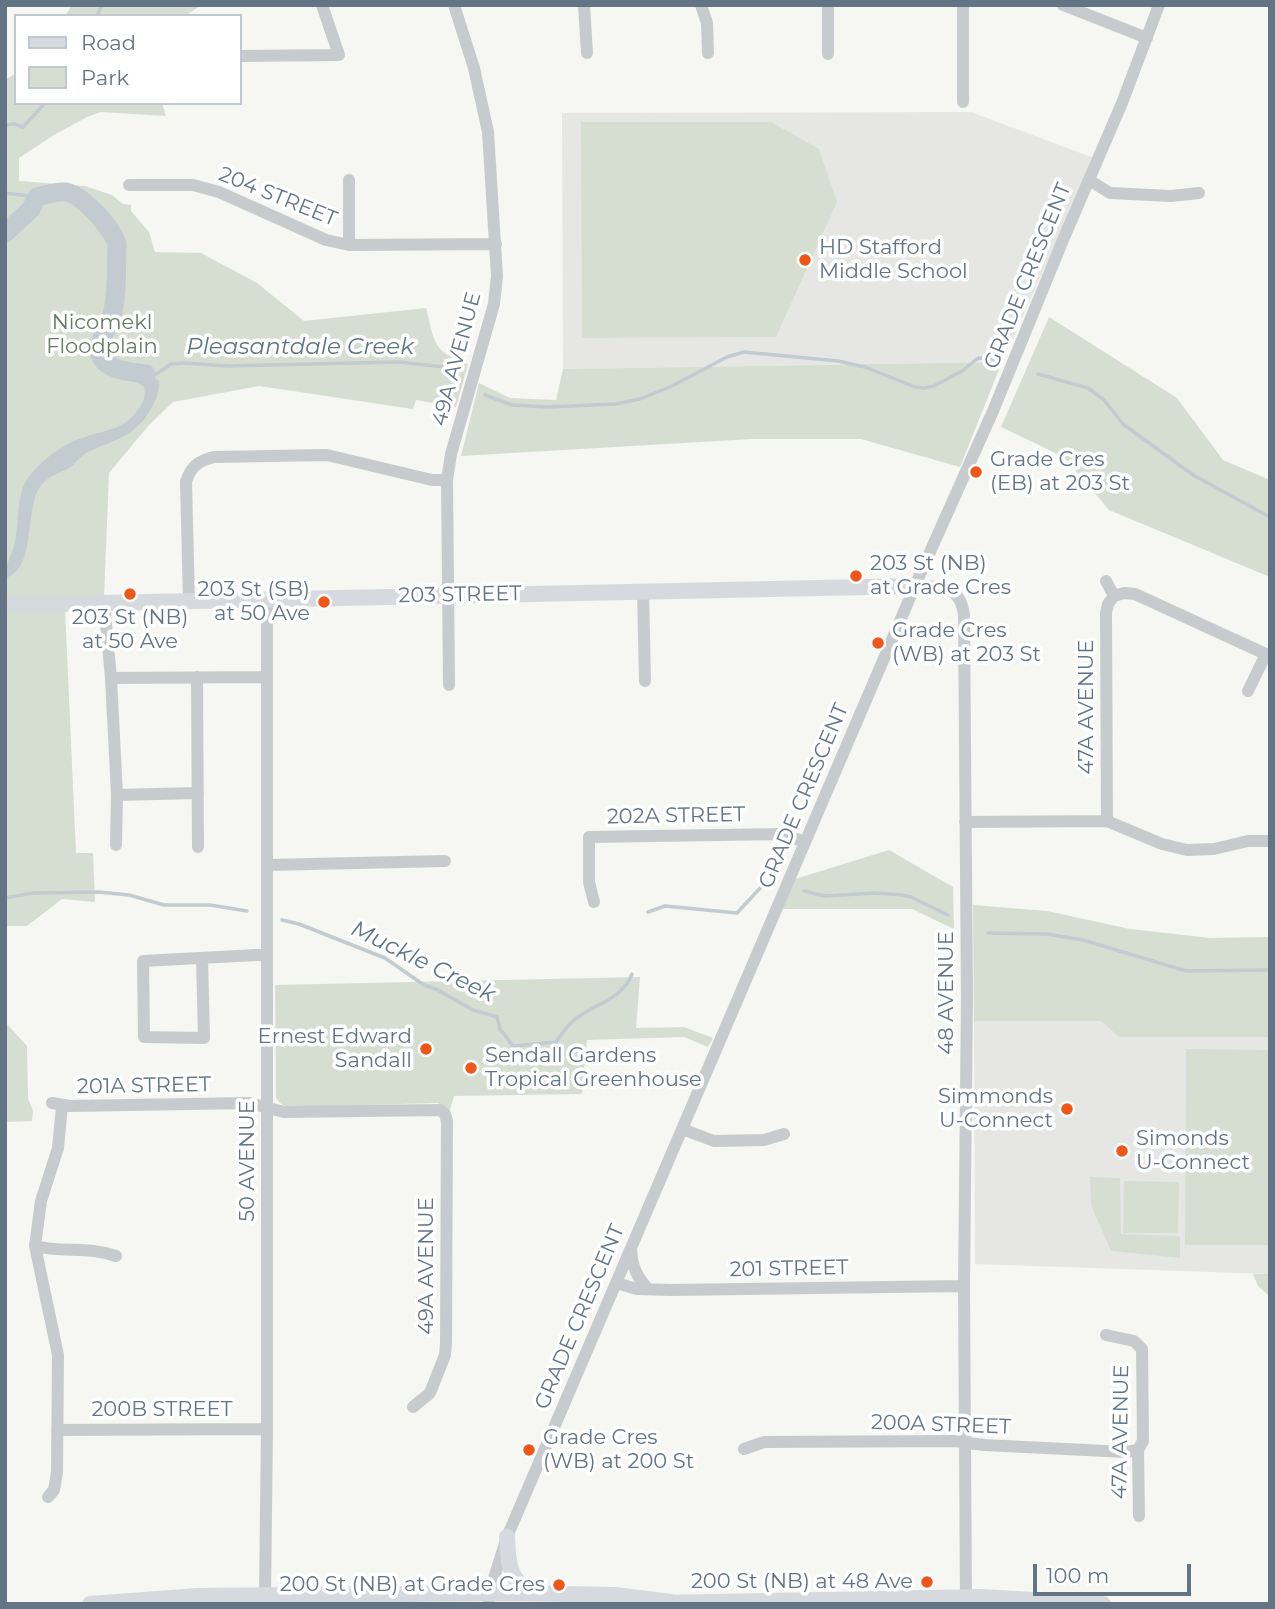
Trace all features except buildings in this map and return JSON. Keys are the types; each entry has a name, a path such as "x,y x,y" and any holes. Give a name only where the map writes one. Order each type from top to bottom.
{"main road":[{"name":"203 STREET","path":"5,605 915,586"},
{"path":"507,1537 508,1563 514,1579 523,1588 535,1593"},
{"path":"90,1604 198,1596 259,1600 489,1599 535,1593 615,1595 671,1603"},
{"path":"654,1604 966,1601 987,1597 1103,1604"}],"street":[{"path":"242,56 339,55 322,5"},
{"name":"49A AVENUE","path":"449,685 447,480 451,454 494,304 497,276 487,123 474,68 454,5"},
{"path":"584,5 587,53"},
{"path":"701,5 707,23 708,53"},
{"path":"828,5 828,54"},
{"path":"963,5 963,102"},
{"path":"1063,5 1147,38"},
{"name":"GRADE CRESCENT","path":"489,1599 507,1537 915,586 993,411 1147,38 1158,5"},
{"path":"349,180 349,245"},
{"path":"1089,180 1110,193 1171,196 1199,193"},
{"name":"204 STREET","path":"129,185 193,185 219,192 326,240 349,245 496,244"},
{"path":"189,601 186,482 190,469 200,460 214,457 327,455 432,480 447,480"},
{"path":"1106,581 1114,596 1135,594 1268,655 1248,691"},
{"name":"48 AVENUE","path":"915,586 941,586 961,600 963,608 967,1114 964,1286 966,1601"},
{"path":"643,591 645,681"},
{"name":"47A AVENUE","path":"1107,821 1106,613 1114,596"},
{"name":"50 AVENUE","path":"259,1600 267,1429 267,600"},
{"path":"104,603 117,795 116,845"},
{"path":"197,677 198,847"},
{"path":"111,678 267,677"},
{"path":"117,795 198,793"},
{"path":"965,822 1107,821 1162,844 1187,850 1214,849 1248,841 1270,841"},
{"name":"202A STREET","path":"594,902 589,882 589,837 782,834 805,842"},
{"path":"267,865 444,861"},
{"path":"202,958 204,1038 144,1037 143,961 202,958 267,955"},
{"name":"201A STREET","path":"35,1246 41,1201 58,1148 57,1104 249,1103 284,1112 433,1108 445,1114"},
{"name":"49A AVENUE","path":"413,1407 430,1393 445,1355 445,1114"},
{"path":"682,1129 714,1140 764,1140 784,1134"},
{"path":"48,1497 56,1481 58,1354 35,1246 50,1250 99,1250 116,1256"},
{"path":"631,1247 637,1277 648,1289"},
{"name":"201 STREET","path":"616,1283 648,1289 964,1286"},
{"name":"47A AVENUE","path":"1106,1335 1134,1341 1142,1349 1143,1441 1138,1450 1139,1516"},
{"name":"200B STREET","path":"57,1430 267,1429"},
{"name":"200A STREET","path":"744,1448 764,1442 965,1442 1126,1452 1138,1450"}],"shaded area":[{"name":"HD Stafford Middle School","path":"971,112 1094,158 1002,362 563,369 562,113"},
{"path":"124,362 149,373 159,381 152,407 132,431 88,452 70,467 44,482 37,491 33,504 22,562 16,572 5,578 15,542 22,489 31,474 49,457 70,443 116,428 134,415 141,404 145,395 144,387 120,369"},
{"name":"Simonds U-Connect","path":"974,1021 1102,1021 1119,1037 1270,1037 1270,1274 975,1264"}],"green space":[{"path":"72,5 201,5 188,14 66,14"},
{"name":"Nicomekl Floodplain","path":"14,74 14,105 163,105 166,116 101,112 87,117 19,158 19,181 85,186 112,195 123,204 131,205 131,211 149,232 155,252 201,253 257,283 304,321 426,308 431,330 441,350 468,364 456,407 416,400 413,409 259,386 173,402 149,425 109,473 104,598 5,599 5,80"},
{"path":"581,122 771,122 819,149 837,202 776,337 582,338"},
{"path":"1049,317 1177,398 1223,460 1270,480 1270,577 1109,510 1064,457 1001,427"},
{"path":"1002,362 960,467 861,439 752,439 461,456 479,383 510,398 556,400 563,369"},
{"path":"65,609 76,853 93,853 95,902 62,899 27,926 5,926 5,610"},
{"path":"889,850 953,887 954,929 912,909 782,909 795,879"},
{"path":"973,905 1047,911 1130,929 1210,938 1270,937 1270,1037 1119,1037 1101,1021 974,1021"},
{"path":"640,977 636,1028 684,1027 713,1038 708,1047 684,1037 587,1040 582,1094 454,1096 450,1110 438,1103 289,1107 282,1105 276,1098 275,985"},
{"path":"5,1022 27,1046 28,1099 33,1110 32,1121 5,1122"},
{"path":"1186,1049 1270,1050 1270,1245 1185,1245"},
{"path":"1090,1177 1120,1178 1121,1234 1180,1236 1180,1258 1111,1251 1091,1205"},
{"path":"1124,1181 1179,1182 1178,1233 1123,1233"},
{"path":"1253,1274 1270,1274 1270,1297 1258,1286"}],"waterway":[{"path":"98,14 102,5"},
{"path":"5,125 23,127 43,105"},
{"path":"5,193 37,197"},
{"path":"5,233 31,209 37,197 51,193 73,194 96,213 117,244 114,307 101,341 101,357 115,368 146,374"},
{"name":"Pleasantdale Creek","path":"485,395 512,405 548,407 616,404 640,399 670,387 727,357 744,352 838,361 865,367 924,388 934,386 962,371 978,358 994,359"},
{"name":"Pleasantdale Creek","path":"152,377 171,364 184,363 228,366 399,362 453,368"},
{"name":"Pleasantdale Creek","path":"1038,374 1088,388 1104,400 1123,424 1193,475 1270,517"},
{"name":"Muckle Creek","path":"648,912 665,906 737,913 763,885"},
{"name":"Muckle Creek","path":"804,891 824,896 875,893 902,895 948,915"},
{"name":"Muckle Creek","path":"5,898 33,893 99,892 129,895 164,905 210,905 247,911"},
{"name":"Muckle Creek","path":"282,920 299,924 385,958 424,985 473,1010 497,1017 500,1029 513,1046 556,1042 574,1020 621,990 632,974"},
{"name":"Muckle Creek","path":"988,933 1047,934 1083,940 1186,971 1270,970"}],"place":[{"name":"HD Stafford Middle School","path":"805,260"},
{"name":"Grade Cres (EB) at 203 St","path":"976,472"},
{"name":"203 St (NB) at Grade Cres","path":"856,576"},
{"name":"203 St (NB) at 50 Ave","path":"130,594"},
{"name":"203 St (SB) at 50 Ave","path":"324,602"},
{"name":"Grade Cres (WB) at 203 St","path":"878,643"},
{"name":"Ernest Edward Sandall","path":"426,1049"},
{"name":"Sendall Gardens Tropical Greenhouse","path":"471,1068"},
{"name":"Simmonds U-Connect","path":"1067,1109"},
{"name":"Simonds U-Connect","path":"1122,1151"},
{"name":"Grade Cres (WB) at 200 St","path":"529,1450"},
{"name":"200 St (NB) at 48 Ave","path":"927,1582"},
{"name":"200 St (NB) at Grade Cres","path":"559,1585"}]}
